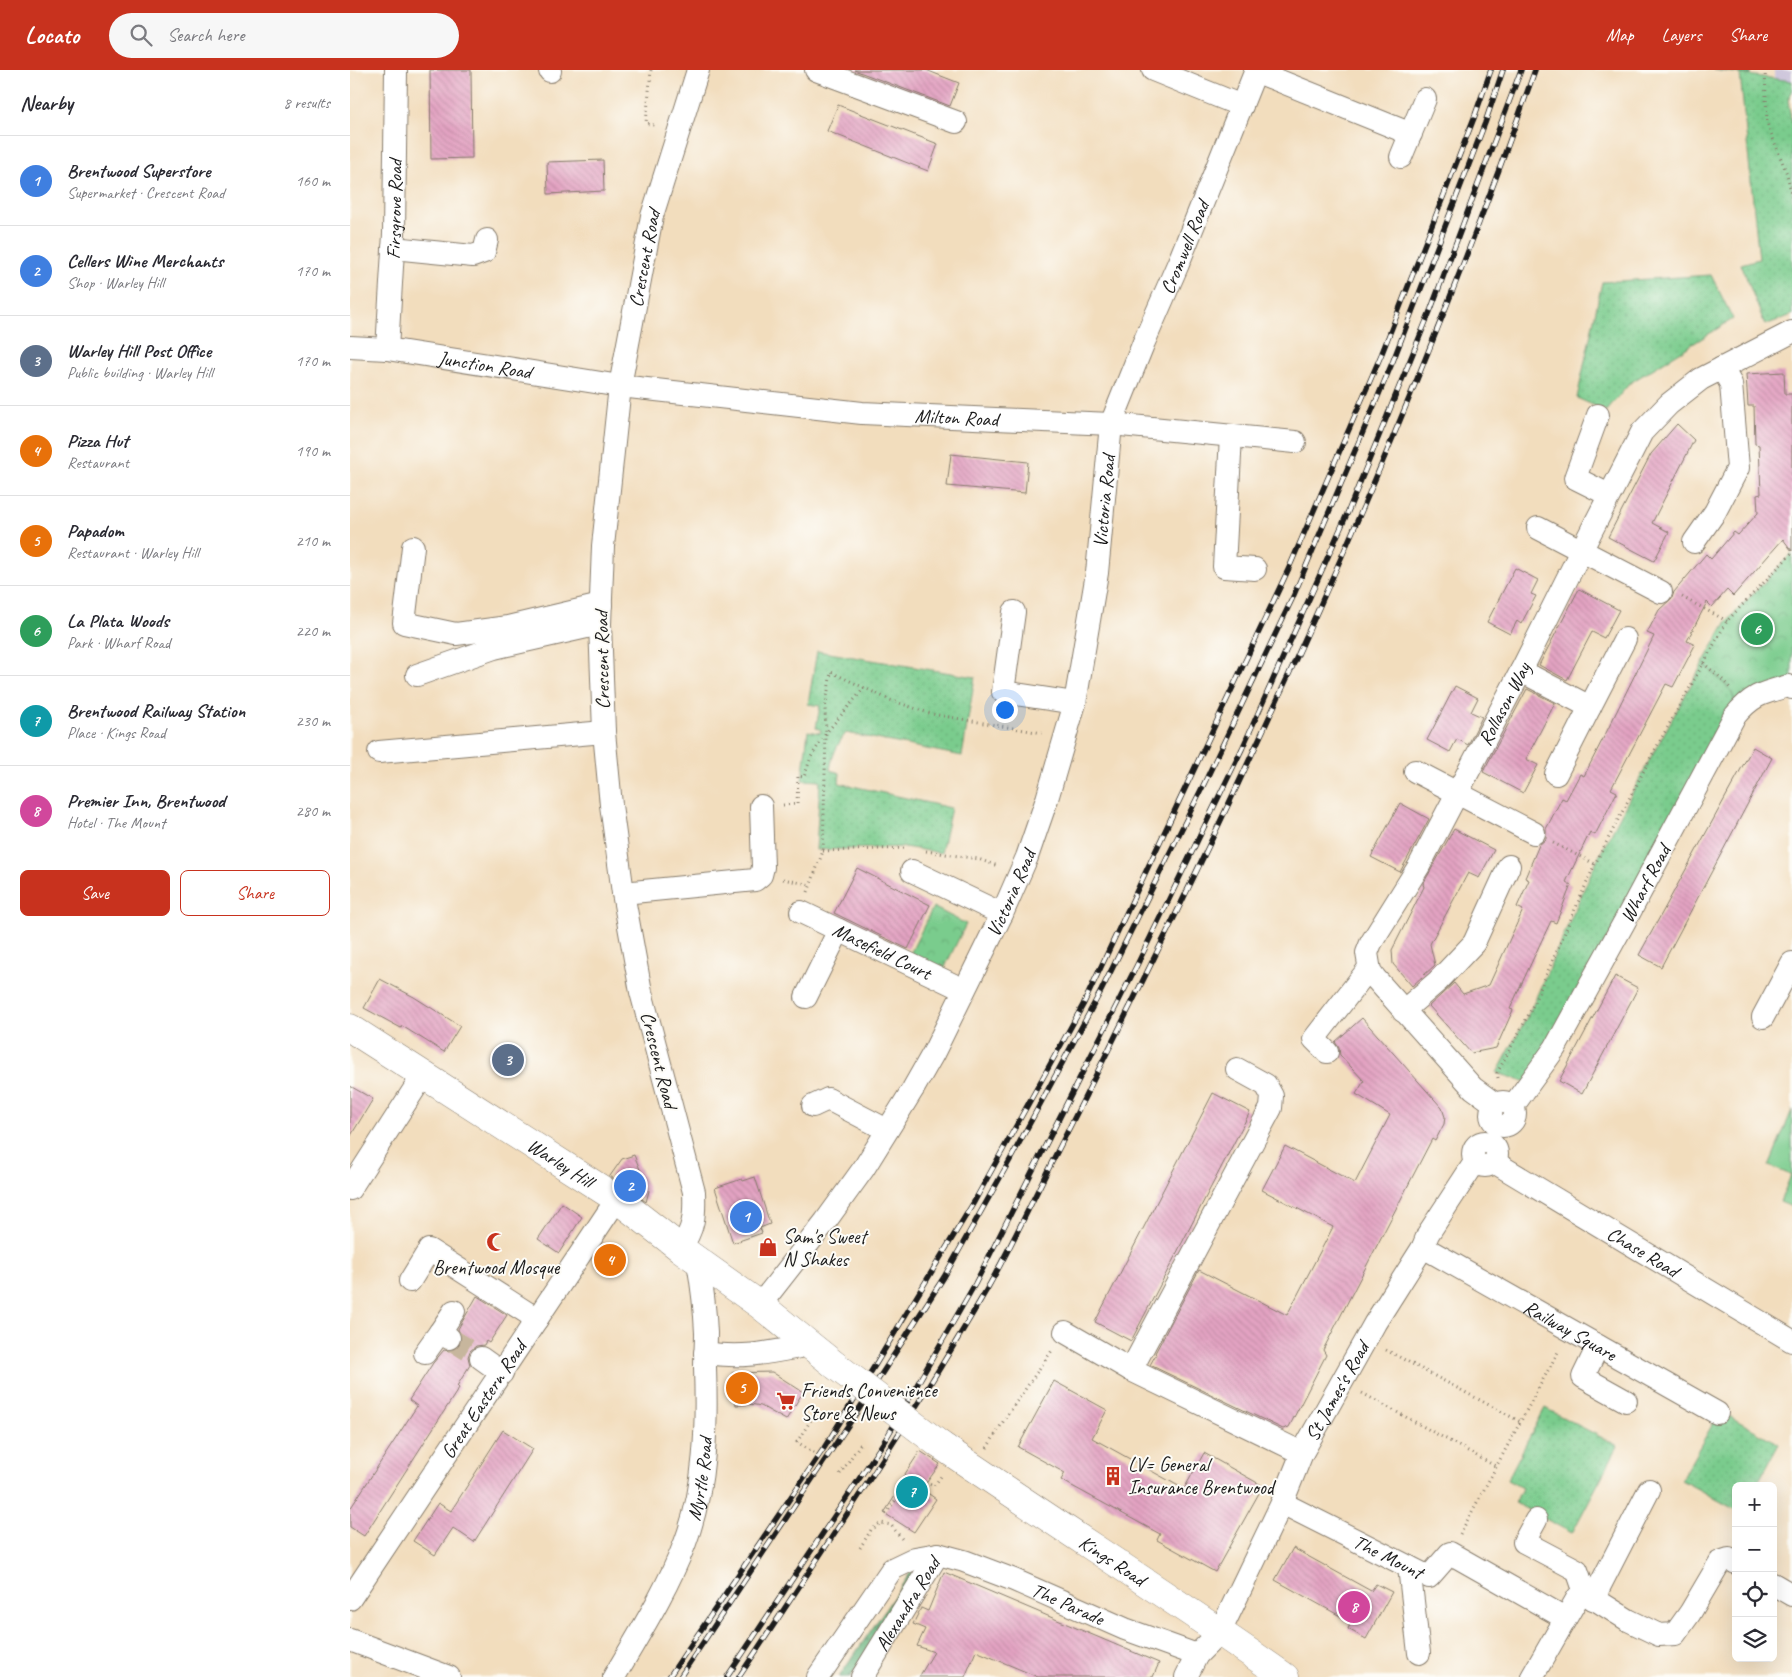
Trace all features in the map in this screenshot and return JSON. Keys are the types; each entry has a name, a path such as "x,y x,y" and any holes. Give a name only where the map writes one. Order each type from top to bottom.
{"main road":[{"name":"Warley Hill","path":"350,1028 617,1199 689,1255 760,1305 836,1366 939,1444"},
{"name":"Kings Road","path":"939,1444 1285,1677"}],"street":[{"name":"Firsgrove Road","path":"387,349 393,248 396,70"},
{"name":"Crescent Road","path":"689,1255 688,1238 695,1214 694,1192 641,992 623,893 610,805 604,732 601,614 603,546 620,386 652,216 698,70"},
{"path":"816,70 956,122"},
{"path":"1152,70 1242,106"},
{"path":"1255,71 1411,134"},
{"name":"Cromwell Road","path":"1111,424 1178,264 1255,71"},
{"path":"1401,157 1425,99"},
{"path":"393,248 473,256 484,252 487,240"},
{"name":"Rollason Way","path":"1369,968 1367,953 1371,943 1419,866 1521,671 1642,432 1669,404 1701,380 1792,332"},
{"name":"Junction Road","path":"350,347 387,349 620,386"},
{"path":"1694,542 1715,512 1738,468 1731,384 1722,368"},
{"name":"Milton Road","path":"620,386 862,413 1111,424 1295,442"},
{"path":"1598,414 1575,478 1610,495"},
{"name":"Victoria Road","path":"760,1305 825,1222 864,1168 934,1052 1002,914 1027,856 1047,799 1075,703 1097,573 1111,424"},
{"path":"1231,436 1224,567 1255,569"},
{"path":"1538,528 1661,592"},
{"path":"413,547 404,623 456,634 601,614"},
{"path":"1014,612 1003,692 1075,703"},
{"path":"418,675 494,648 601,614"},
{"path":"1556,774 1624,639"},
{"path":"1521,671 1590,707"},
{"name":"Wharf Road","path":"1495,1129 1555,1048 1734,717 1745,704 1762,693 1788,686 1792,688"},
{"path":"379,752 604,732"},
{"path":"1415,771 1534,833"},
{"path":"623,893 755,880 761,874 763,867 761,806"},
{"path":"1403,1011 1438,982 1474,943 1509,866"},
{"path":"912,870 1002,914"},
{"name":"Masefield Court","path":"801,912 964,990"},
{"path":"806,997 839,930"},
{"path":"1763,1016 1792,963"},
{"path":"1327,1052 1314,1039 1369,968 1403,1011 1473,1088 1495,1129"},
{"path":"1131,1370 1271,1108 1272,1096 1266,1085 1237,1069"},
{"path":"350,1189 424,1074"},
{"path":"814,1106 828,1099 887,1130"},
{"name":"St James's Road","path":"1186,1677 1197,1655 1220,1632 1282,1503 1302,1453 1366,1339 1423,1247 1428,1234 1495,1129"},
{"name":"Chase Road","path":"1495,1129 1792,1341"},
{"name":"Great Eastern Road","path":"350,1599 617,1199"},
{"name":"Railway Square","path":"1423,1247 1717,1413"},
{"path":"410,1280 429,1250 537,1320"},
{"name":"Myrtle Road","path":"614,1677 649,1616 685,1543 701,1486 706,1421 704,1302 689,1255"},
{"path":"426,1353 445,1335 454,1311"},
{"path":"1065,1332 1131,1370 1302,1453"},
{"path":"705,1353 727,1357 758,1355 810,1345"},
{"path":"1598,1346 1582,1377 1626,1401"},
{"path":"481,1358 502,1373"},
{"path":"1589,1596 1649,1490"},
{"name":"The Mount","path":"1282,1503 1429,1577 1450,1553 1565,1618"},
{"path":"1536,1520 1524,1542 1577,1570 1589,1596 1628,1620 1659,1635 1675,1634 1720,1562 1729,1559 1732,1561"},
{"name":"Alexandra Road","path":"818,1677 892,1569 916,1558 938,1554"},
{"name":"Alexandra Road","path":"862,1677 938,1554"},
{"name":"The Parade","path":"938,1554 1014,1580 1125,1629 1197,1655"},
{"path":"1409,1567 1419,1652"},
{"path":"1777,1586 1792,1595"},
{"path":"1532,1677 1578,1597 1589,1596"},
{"path":"350,1640 448,1677"}],"path":[{"path":"651,70 646,123 678,132"},
{"path":"1765,70 1767,123 1787,174 1792,197"},
{"path":"1495,1129 1497,1073 1529,1014 1595,864 1726,621 1792,553"},
{"path":"1661,592 1668,590 1726,621"},
{"path":"1703,663 1721,678 1731,690 1735,702 1734,717"},
{"path":"801,912 823,850 825,709 831,672 890,700 932,714 970,719 1065,737"},
{"path":"761,806 797,804 798,776 804,777 812,757 826,733 865,687"},
{"path":"1534,833 1595,864"},
{"path":"1450,1553 1569,1330"},
{"path":"975,1468 1006,1416 1065,1332"},
{"path":"1366,1339 1521,1422"},
{"path":"1342,1382 1497,1467"},
{"path":"814,1453 797,1442 816,1412"},
{"path":"840,1474 861,1443"},
{"path":"886,1514 911,1477 934,1486"},
{"path":"860,1548 871,1530 881,1523 891,1524 916,1558"}],"shaded area":[{"path":"1774,70 1792,70 1792,81 1774,78"}],"green space":[{"path":"1713,70 1751,70 1751,75"},
{"path":"1740,74 1792,81 1792,89 1788,100 1792,125 1792,315 1765,325 1741,264 1759,259"},
{"path":"1711,275 1733,319 1630,383 1606,411 1577,398 1602,282"},
{"path":"1792,553 1792,684 1735,702 1731,690 1703,663 1727,621"},
{"path":"817,651 975,677 962,756 846,733 834,755 830,770 840,773 839,783 951,808 941,853 904,847 816,850 820,781 802,780 808,731 820,733 821,730 816,728 820,706 808,704"},
{"path":"1703,663 1731,690 1735,702 1530,1083 1497,1073 1530,1011 1595,864"},
{"path":"933,907 966,924 943,971 910,954"},
{"path":"1792,1110 1792,1207 1780,1202 1791,1175 1769,1166"},
{"path":"1545,1408 1618,1446 1572,1533 1515,1503 1522,1488 1507,1480"},
{"path":"1720,1411 1779,1444 1758,1482 1732,1482 1732,1508 1681,1480"},
{"path":"916,1572 851,1677 839,1677 910,1573"}],"building":[{"path":"430,70 471,70 472,158 431,159"},
{"path":"854,70 926,70 959,83 950,106"},
{"path":"838,105 938,144 928,171 827,131"},
{"path":"603,160 604,191 548,194 547,162"},
{"path":"1784,372 1785,394 1792,394 1792,551 1783,539 1733,596 1727,590 1712,607 1707,602 1687,641 1695,645 1673,687 1666,684 1611,789 1617,792 1595,835 1590,832 1566,882 1571,885 1556,923 1551,921 1510,1009 1513,1010 1496,1048 1471,1053 1429,1006 1454,983 1463,994 1489,985 1523,910 1517,907 1529,880 1525,878 1539,845 1546,839 1546,829 1562,798 1566,800 1580,774 1584,776 1654,636 1647,633 1659,610 1672,598 1674,592 1706,554 1711,559 1734,532 1738,535 1758,513 1757,495 1761,494 1759,445 1755,444 1754,406 1748,406 1746,374"},
{"path":"1677,424 1694,440 1652,523 1669,532 1654,561 1608,537 1651,454"},
{"path":"951,454 1028,462 1025,493 947,486"},
{"path":"1515,568 1538,580 1531,594 1536,596 1521,624 1517,621 1510,634 1487,622"},
{"path":"1579,589 1619,610 1604,638 1592,632 1567,680 1539,665"},
{"path":"1455,686 1478,698 1471,712 1482,717 1468,745 1457,739 1450,752 1427,740"},
{"path":"1527,689 1555,703 1526,759 1538,765 1523,793 1483,772"},
{"path":"1753,747 1772,758 1661,967 1639,955"},
{"path":"1400,803 1429,819 1400,872 1371,857"},
{"path":"1454,829 1494,850 1479,878 1468,873 1430,944 1435,965 1412,986 1393,964 1392,950 1424,887 1423,884"},
{"path":"857,868 930,905 908,949 834,913"},
{"path":"1615,976 1638,988 1582,1094 1559,1081"},
{"path":"380,979 414,997 460,1026 444,1052 402,1026 401,1028 364,1008"},
{"path":"1362,1018 1442,1108 1445,1117 1444,1124 1435,1141 1432,1139 1323,1350 1326,1355 1289,1427 1283,1429 1150,1365 1199,1270 1287,1315 1333,1227 1262,1190 1285,1146 1355,1183 1390,1115 1356,1094 1364,1081 1340,1055 1339,1048 1335,1042"},
{"path":"350,1086 373,1099 350,1137"},
{"path":"1213,1093 1250,1112 1131,1341 1095,1322"},
{"path":"634,1155 649,1191 646,1202 610,1176 622,1159"},
{"path":"755,1177 770,1224 760,1228 762,1233 733,1243 715,1188 742,1179 743,1181"},
{"path":"562,1203 582,1217 559,1253 538,1239"},
{"path":"477,1296 507,1315 489,1343 486,1341 484,1345 476,1346 470,1351 468,1357 470,1365 457,1386 459,1388 364,1536 350,1527 350,1509 417,1406 409,1400 433,1363 444,1350 454,1350 460,1345 462,1338 458,1329"},
{"path":"772,1372 803,1392 786,1420 761,1406 750,1404 736,1405 732,1373"},
{"name":"LV= General Insurance Brentwood","path":"1054,1381 1107,1410 1092,1438 1184,1489 1204,1453 1263,1486 1215,1572 1157,1540 1160,1534 1061,1480 1065,1473 1018,1447"},
{"path":"503,1430 533,1449 474,1542 453,1528 435,1555 413,1541 438,1503 451,1511"},
{"path":"920,1451 940,1464 922,1489 936,1499 914,1532 884,1513 906,1479 903,1477"},
{"path":"1293,1548 1371,1591 1376,1584 1392,1592 1366,1639 1348,1629 1351,1622 1275,1580"},
{"path":"944,1572 1159,1663 1153,1677 1038,1677 976,1651 965,1677 919,1677 934,1652 917,1646 925,1629 913,1624 921,1608 928,1611"}],"tunnel":[{"path":"449,1338 481,1358"}],"railway":[{"path":"669,1677 824,1448 877,1362 974,1202 1083,1005 1289,568 1382,353 1491,70"},
{"path":"680,1677 859,1409 944,1277 1010,1160 1101,991 1202,788 1293,597 1393,361 1485,123 1503,70"},
{"path":"727,1677 887,1437 975,1284 1137,965 1242,749 1347,514 1431,309 1521,70"},
{"path":"739,1677 835,1533 958,1339 987,1289 1013,1241 1170,926 1270,716 1365,503 1454,288 1535,70"}],"place":[{"name":"La Plata Woods","path":"1757,629"},
{"name":"Warley Hill Post Office","path":"508,1060"},
{"name":"Cellers Wine Merchants","path":"630,1186"},
{"name":"Brentwood Superstore","path":"746,1217"},
{"name":"Brentwood Mosque","path":"496,1242"},
{"name":"Sam's Sweet N Shakes","path":"768,1247"},
{"name":"Pizza Hut","path":"610,1260"},
{"name":"Papadom","path":"742,1388"},
{"name":"Friends Convenience Store & News","path":"786,1401"},
{"name":"LV= General Insurance Brentwood","path":"1113,1476"},
{"name":"Brentwood Railway Station","path":"912,1492"},
{"name":"Premier Inn, Brentwood","path":"1354,1607"}]}
